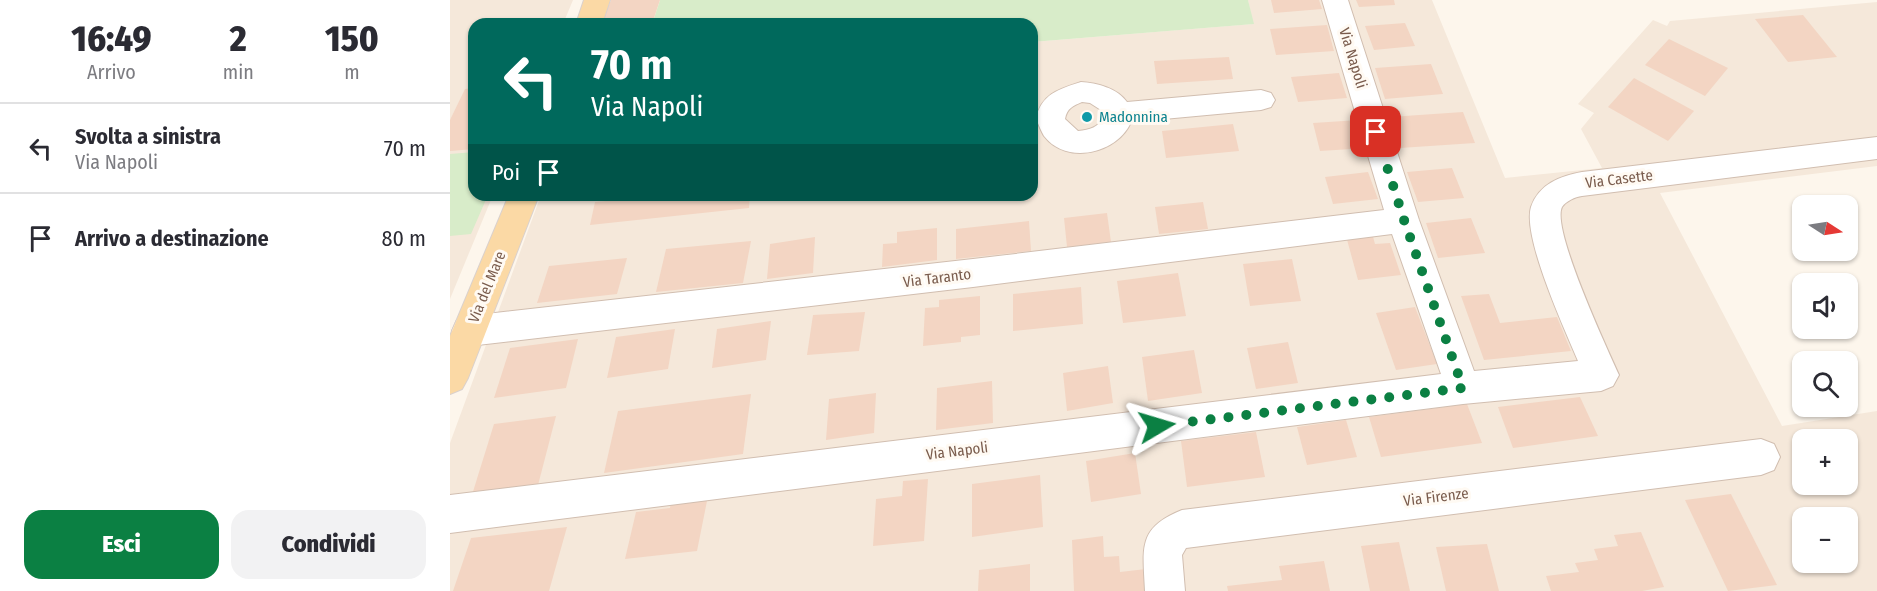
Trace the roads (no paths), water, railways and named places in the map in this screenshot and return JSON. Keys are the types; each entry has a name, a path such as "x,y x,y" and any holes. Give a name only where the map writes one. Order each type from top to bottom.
{"main road":[{"path":"591,18 597,0"},
{"name":"Via del Mare","path":"458,351 521,201"}],"street":[{"name":"Via Napoli","path":"1335,0 1404,220 1463,388"},
{"path":"1081,92 1092,92 1109,99 1118,113 1117,122 1112,130 1103,136 1080,142 1059,135 1041,120 1055,104 1071,94 1081,92"},
{"path":"1118,113 1262,100"},
{"name":"Via Casette","path":"1601,375 1546,236 1546,209 1557,193 1582,184 1877,148"},
{"name":"Via Taranto","path":"458,351 974,273 1404,220"},
{"name":"Via Napoli","path":"450,514 1463,388 1601,375"},
{"name":"Via Firenze","path":"1165,591 1162,562 1164,543 1175,531 1182,529 1761,457"}],"place":[{"name":"Madonnina","path":"1087,117"}]}
